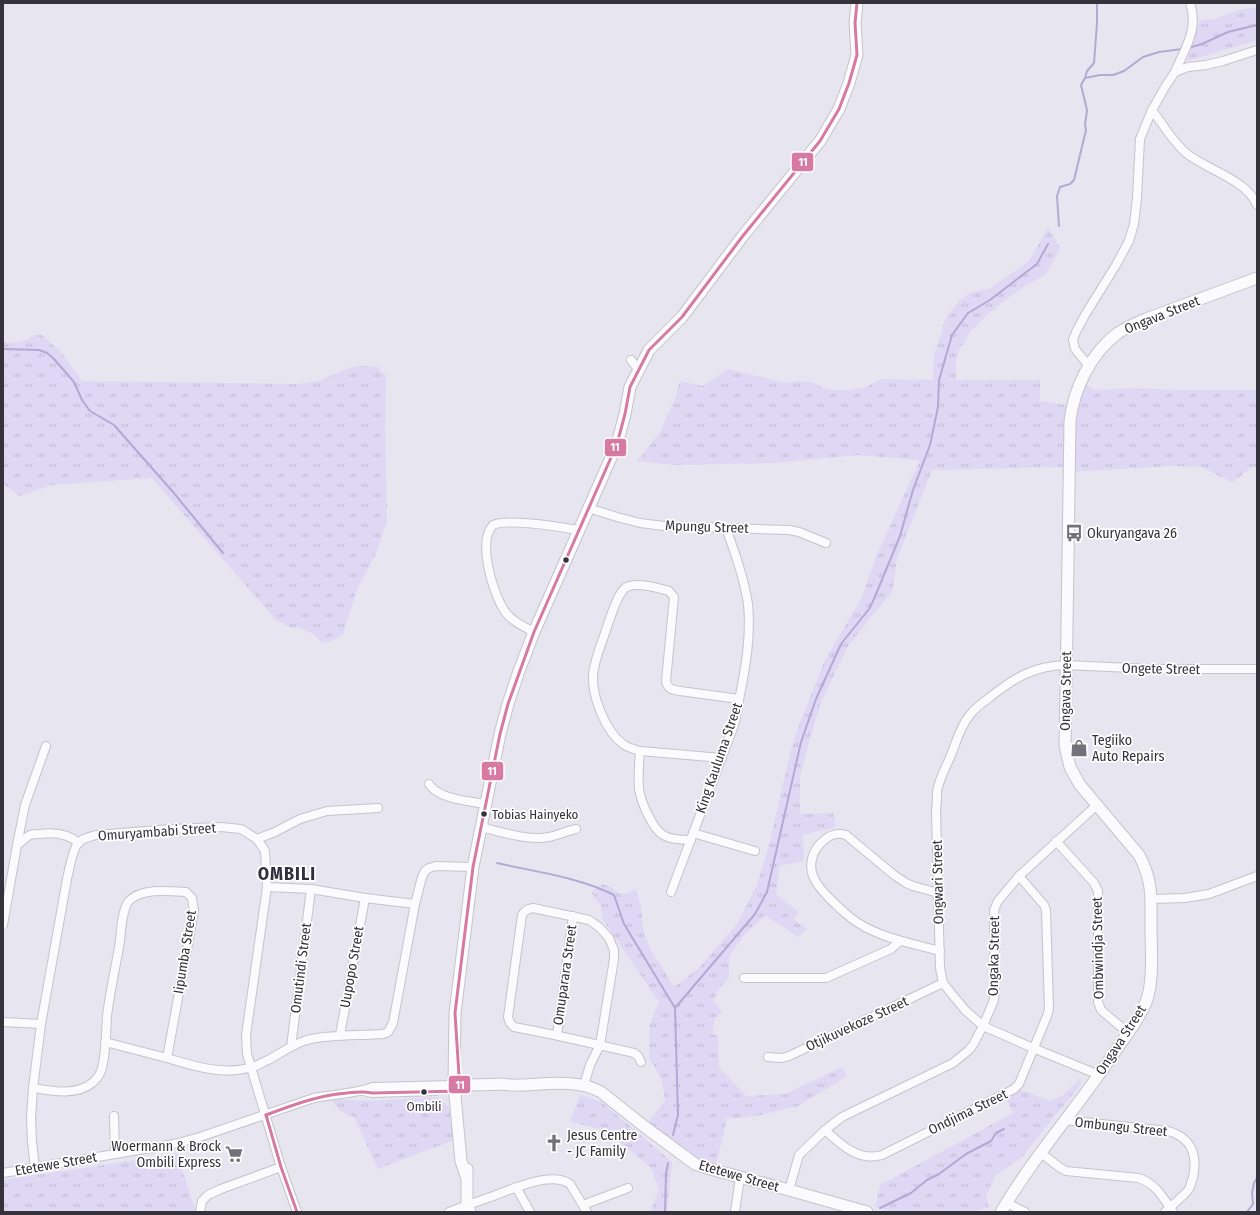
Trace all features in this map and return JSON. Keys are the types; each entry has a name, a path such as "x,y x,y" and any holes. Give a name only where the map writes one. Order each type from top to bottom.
{"street":[{"path":"469,1208 466,1176 468,1160 457,1088 455,1013 473,867 500,734 508,704 534,632 617,444 625,414 630,386 638,369 649,350 682,317 742,237 820,141 839,109 849,83 857,55 857,3"},
{"path":"1089,366 1076,349 1073,340 1085,315 1129,241 1134,224 1137,198 1140,139 1152,110 1175,72 1188,46 1192,33 1194,16 1190,3"},
{"path":"1175,72 1188,67 1223,61 1257,50"},
{"path":"1152,110 1183,150 1243,188 1253,197 1257,205"},
{"name":"Ongava Street","path":"1004,1207 1064,1120 1099,1075 1138,1019 1147,1001 1150,981 1151,899 1150,881 1146,868 1139,856 1080,784 1070,766 1065,745 1070,421 1078,389 1089,366 1106,344 1117,333 1129,326 1257,278"},
{"path":"631,360 638,369"},
{"name":"Mpungu Street","path":"588,508 640,523 664,526 789,530 826,543"},
{"path":"534,632 517,623 505,611 493,587 488,568 488,533 493,525 506,522 555,526 578,530"},
{"name":"King Kauluma Street","path":"671,892 737,715 746,666 748,643 748,605 739,566 726,528"},
{"path":"722,758 640,751 625,746 609,728 601,714 594,688 593,676 598,654 614,608 621,594 626,588 633,585 648,586 670,591 674,597 666,681 667,686 671,690 739,700"},
{"name":"Ongete Street","path":"1066,665 1152,669 1257,669"},
{"name":"Ongwari Street","path":"943,983 940,968 936,810 937,792 940,779 968,717 981,705 994,694 1025,674 1038,669 1066,665"},
{"path":"3,925 25,805 46,746"},
{"path":"640,751 639,790 649,816 656,829 662,835 667,837 692,836 755,851"},
{"path":"429,784 432,789 438,793 452,798 485,804"},
{"name":"Ongaka Street","path":"789,1190 799,1155 825,1130 842,1117 953,1063 969,1050 983,1026 993,1004 994,910 998,901 1019,876 1097,805"},
{"path":"297,1212 281,1167 247,1054 246,1035 267,887 265,851 257,839 275,832 300,819 327,811 378,808"},
{"name":"Omuryambabi Street","path":"35,1168 30,1118 41,1024 67,879 78,842 96,835 221,827 241,829 257,839"},
{"path":"481,827 515,836 532,837 548,837 576,829"},
{"path":"17,845 30,835 56,833 70,836 78,842"},
{"path":"938,893 906,883 894,875 846,835 833,834 818,845 814,850 812,858 813,877 816,883 853,920 873,931 900,941 940,951"},
{"name":"Ombwindja Street","path":"1056,841 1097,886 1098,1002 1101,1010 1128,1033"},
{"path":"105,1042 192,1066 213,1070 231,1071 252,1067 291,1047 320,1037 383,1034 388,1032 393,1023 415,904 422,877 429,868 436,866 473,867"},
{"name":"Ondjima Street","path":"825,1130 843,1147 856,1153 876,1157 1014,1089 1019,1084 1049,1009 1047,917 1044,905 1019,876"},
{"path":"1151,899 1184,898 1209,894 1257,876"},
{"path":"267,887 312,889 365,898 415,904"},
{"name":"Omutindi Street","path":"291,1047 312,889"},
{"name":"Iipumba Street","path":"33,1088 52,1091 80,1090 92,1084 97,1079 101,1070 107,1016 126,905 129,900 144,893 162,891 186,892 192,898 194,911 167,1058"},
{"name":"Uupopo Street","path":"340,1035 365,898"},
{"path":"584,1085 590,1065 600,1045 614,959 614,950 609,938 599,927 589,920 533,908 525,911 522,914 508,1017 510,1023 514,1027 557,1035 600,1045 634,1053 638,1056 641,1062"},
{"name":"Omuparara Street","path":"557,1035 574,916"},
{"path":"744,978 826,978 891,949 900,941"},
{"path":"943,983 965,1010 983,1026 1099,1075"},
{"name":"Otjikuvekoze Street","path":"768,1057 782,1058 789,1056 943,983"},
{"path":"3,1022 41,1024"},
{"name":"Etetewe Street","path":"3,1173 174,1144 200,1137 314,1098 331,1094 364,1091 372,1093 457,1088 503,1089 514,1086 563,1084 593,1087 695,1164 867,1212"},
{"path":"114,1116 115,1154"},
{"name":"Ombungu Street","path":"1064,1120 1168,1131 1182,1137 1188,1143 1194,1155 1194,1173 1189,1189 1169,1210"},
{"path":"1041,1153 1066,1171 1145,1180 1153,1186 1169,1210"},
{"path":"200,1212 202,1201 208,1195 281,1167"},
{"path":"735,1212 740,1177"},
{"path":"449,1212 469,1208 528,1182 540,1180 566,1181 570,1184 585,1209 628,1188"},
{"path":"516,1187 530,1212"},
{"path":"1004,1207 1025,1212"}],"green space":[{"path":"1257,7 1257,40 1187,61 1200,20 1212,20 1239,10"},
{"path":"1048,228 1060,248 1046,274 1008,298 987,315 970,332 956,357 956,380 1040,380 1040,401 1066,405 1065,467 932,470 897,559 892,592 848,646 821,702 809,742 800,776 800,814 833,813 836,827 803,835 804,861 780,866 776,894 799,912 793,919 807,929 798,937 765,915 744,935 729,957 729,978 718,990 714,1000 722,1012 715,1018 712,1034 718,1036 719,1067 746,1096 785,1094 842,1067 847,1076 798,1106 757,1116 727,1119 716,1165 698,1158 648,1123 665,1100 662,1080 649,1057 650,1024 659,1002 602,918 601,906 591,892 602,884 611,887 618,893 626,894 636,889 641,907 644,933 652,952 674,987 699,968 737,924 757,885 769,845 792,745 803,715 825,660 861,599 876,557 920,460 858,455 774,463 676,465 636,461 641,457 660,432 675,399 680,381 703,386 728,369 786,383 799,381 812,382 825,389 834,390 864,388 881,379 933,380 934,355 946,318 959,301 971,292 989,289 1029,261"},
{"path":"34,335 42,335 60,351 82,381 299,384 319,381 348,368 362,366 377,367 386,376 385,426 387,521 376,554 358,587 343,634 332,641 322,643 313,634 300,628 288,627 276,620 152,478 52,485 20,496 3,484 3,342 19,342"},
{"path":"1080,382 1095,390 1132,388 1180,390 1257,390 1257,466 1251,467 1232,483 1202,467 1171,466 1069,472"},
{"path":"1081,1078 1081,1084 1021,1158 995,1176 986,1197 989,1207 970,1212 893,1212 875,1207 880,1185 1013,1113 1006,1097 1019,1089 1050,1101 1063,1095"},
{"path":"580,1095 602,1102 672,1162 667,1212 650,1212 659,1190 651,1168 601,1129 570,1122"},
{"path":"437,1097 449,1107 454,1140 378,1169 354,1117 340,1111 331,1099 371,1101"},
{"path":"177,1154 196,1212 3,1212 3,1180"}],"waterway":[{"path":"1059,226 1057,196 1060,187 1070,184 1074,180 1086,130 1085,125 1087,110 1081,85 1087,71 1094,63 1097,3"},
{"path":"1188,48 1202,44 1228,32 1257,25"},
{"path":"1085,78 1100,75 1113,75 1124,71 1143,57 1159,52 1182,49"},
{"path":"675,1008 755,914 767,892 801,742 816,699 841,644 869,609 900,536 913,490 930,445 938,407 939,380 952,335 968,313 990,300 1037,264 1048,244"},
{"path":"3,349 39,350 47,353 54,359 74,382 82,400 90,411 114,425 173,492 223,553"},
{"path":"497,863 571,879 614,895 624,924 675,1008 678,1115 673,1135"},
{"path":"880,1208 911,1193 927,1180 939,1174 966,1154 991,1141 996,1133 1004,1129"},
{"path":"665,1212 666,1174 668,1163"},
{"path":"1247,1212 1253,1204 1252,1193 1254,1183 1257,1178"}],"transit line":[{"name":"11","path":"266,1115 306,1101 337,1094 360,1092 460,1091 455,1013 473,867 500,734 508,704 534,632 617,444 630,387 649,350 682,317 742,237 820,141 839,109 849,83 857,55 855,23 857,3"},
{"name":"11","path":"266,1115 281,1167 297,1212"}],"place":[{"name":"Okuryangava 26","path":"1074,533"},
{"name":"Tegiiko Auto Repairs","path":"1079,748"},
{"name":"Tobias Hainyeko","path":"484,814"},
{"name":"Ombili","path":"424,1092"},
{"name":"Jesus Centre - JC Family","path":"554,1143"},
{"name":"Woermann & Brock Ombili Express","path":"234,1154"}],"district":[{"name":"OMBILI","path":"287,874"}]}
